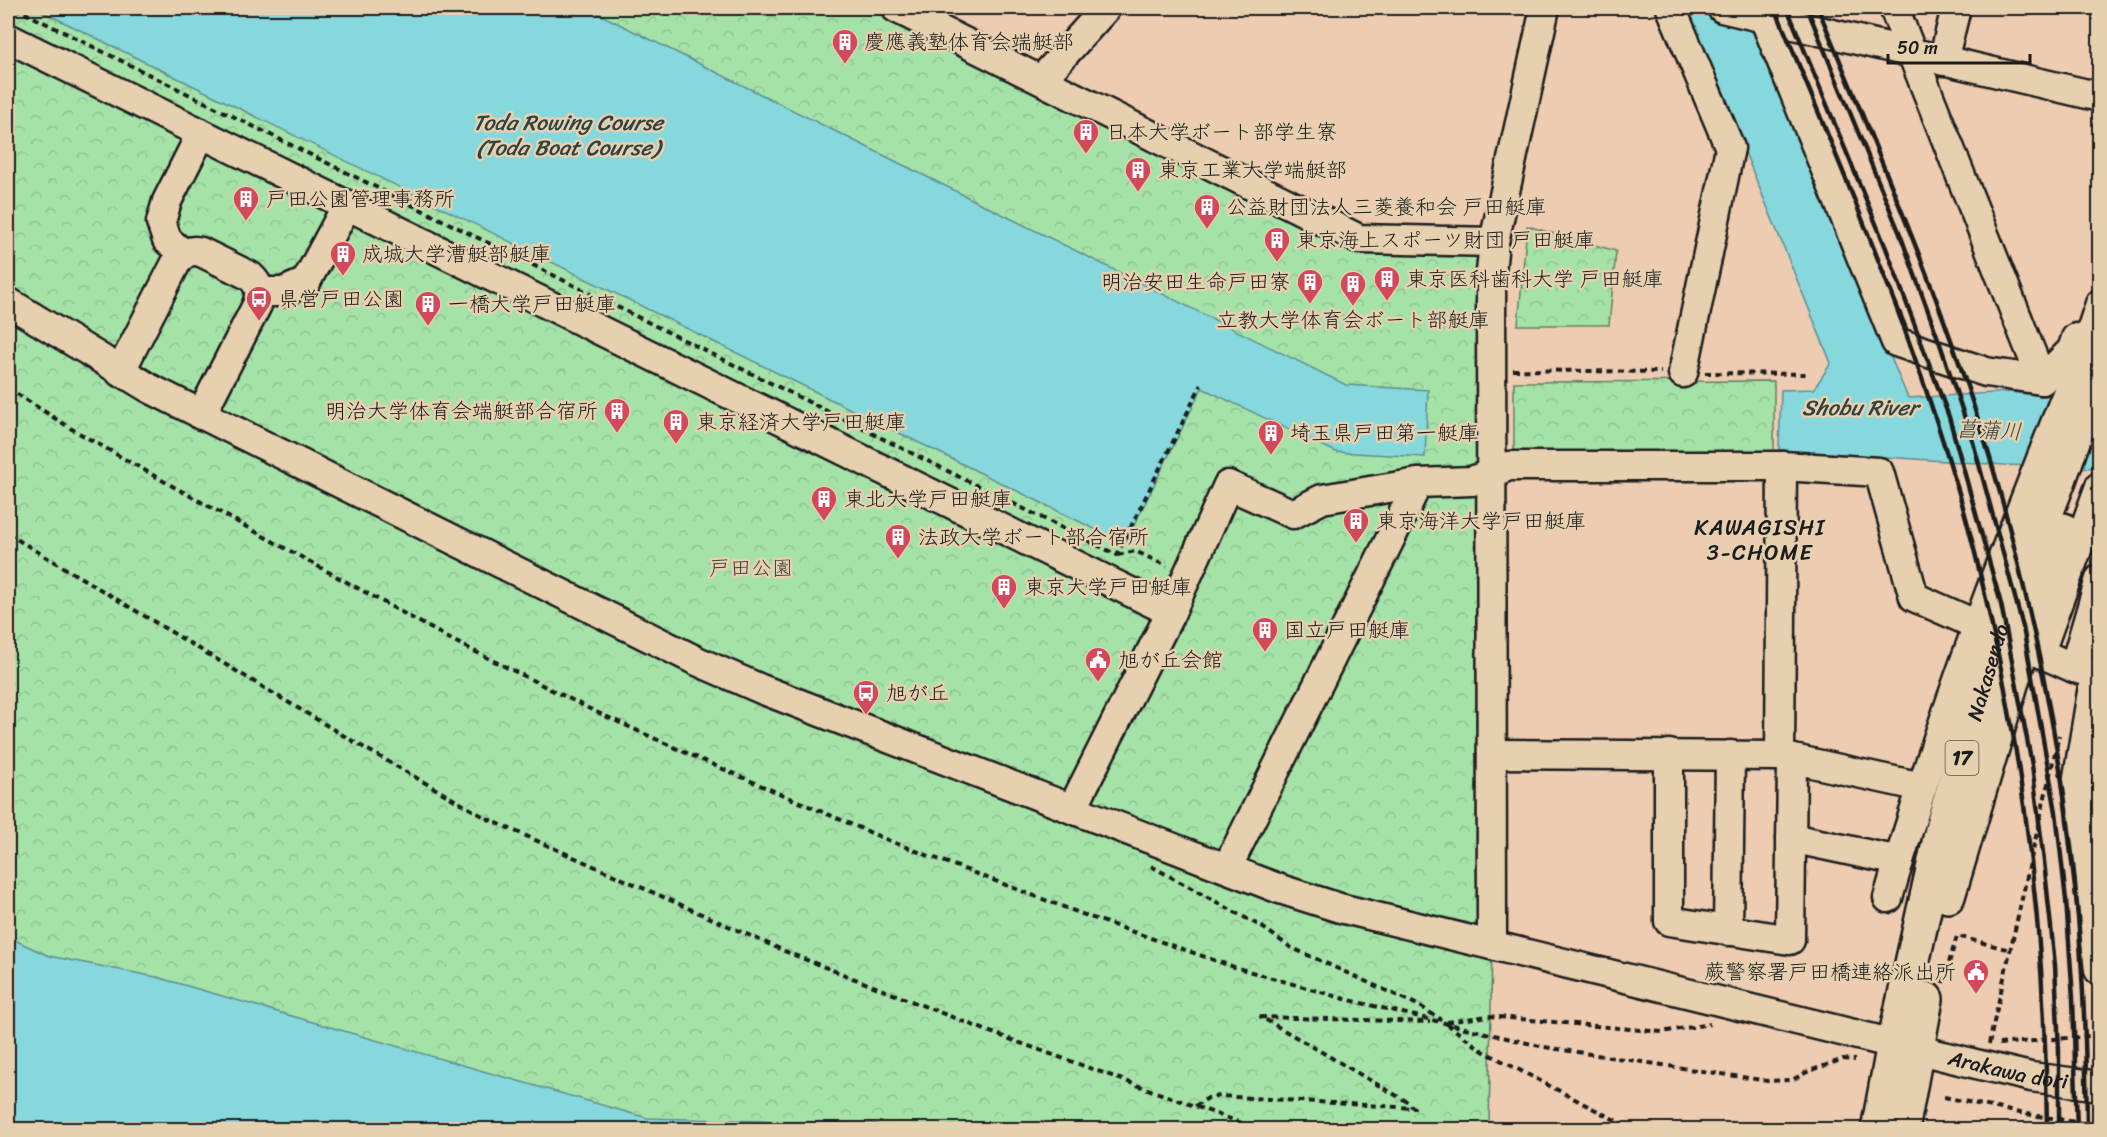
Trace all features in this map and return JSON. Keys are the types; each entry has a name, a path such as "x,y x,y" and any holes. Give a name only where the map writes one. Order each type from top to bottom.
{"highway":[{"name":"Nakasendo","path":"2084,485 2087,379"},
{"name":"Nakasendo","path":"1878,1130 1897,1090 1943,825 2010,638 2084,485 2100,430"},
{"name":"Nakasendo","path":"1897,1090 1902,1130"}],"street":[{"path":"897,8 1359,238 1494,242"},
{"path":"1042,79 1106,8"},
{"path":"1492,945 1491,272 1494,242 1545,8"},
{"path":"1671,8 1730,148 1683,373"},
{"path":"1722,8 1762,14 1914,54 2100,98"},
{"path":"1894,8 2042,380"},
{"path":"1943,61 1956,8"},
{"path":"1762,14 1896,342 1986,372 2042,380"},
{"path":"8,38 1171,612"},
{"path":"184,254 167,240 161,222 167,201 201,134"},
{"path":"260,292 283,292 306,282 347,205"},
{"path":"120,372 177,261 184,254 194,250 250,276 256,282 260,292 257,305 201,415"},
{"name":"Arakawa dori","path":"8,302 120,372 201,415 697,661 761,689 1280,889 1340,908 1905,1047 2031,1077 2100,1086"},
{"path":"2042,380 2072,350 2082,323 2100,302"},
{"path":"1888,898 1922,787 2010,638 2025,501 2087,379 2100,302"},
{"path":"1072,809 1171,612 1228,485 1293,514 1322,499 1418,483 1472,481 1509,466 1782,466 1879,472 1914,597 2090,672"},
{"path":"1669,754 1669,921 1790,940 1791,838 1786,757 1782,466"},
{"path":"1227,868 1418,483"},
{"path":"2099,970 2077,783 2100,579"},
{"path":"1492,754 1669,754 1786,757 1922,787"},
{"path":"1728,931 1730,755"},
{"path":"1791,838 1899,861"}],"path":[{"path":"15,8 1117,555"},
{"path":"1491,370 1810,374"},
{"path":"1117,555 1201,385"},
{"path":"8,388 70,428 452,640 592,710 890,841 1090,917 1234,967 1295,985 1544,1047 1760,1080 1792,1080 1843,1059 1860,1060"},
{"path":"8,534 356,743 488,819 789,952 990,1032 1261,1130"},
{"path":"1070,562 1082,558 1135,551 1187,575"},
{"path":"2061,724 1989,1045 2100,1035"},
{"path":"1143,862 1262,927 1290,947 1420,1006 1483,1051 1634,1130"},
{"path":"1957,936 2010,950"},
{"path":"1194,1106 1208,1098 1220,1096 1414,1108 1406,1101 1262,1017 1444,1022 1488,1016 1662,1032 1719,1022 1736,1006"},
{"path":"1944,1097 2020,1113 2100,1126"}],"green space":[{"name":"戸田公園","path":"8,8 895,8 1359,239 1494,242 1492,945 1489,1129 36,1130 8,1119"},
{"path":"1527,226 1616,251 1609,325 1518,325"},
{"path":"1774,381 1774,456 1514,453 1514,382"}],"water":[{"name":"Toda Rowing Course (Toda Boat Course)","path":"35,8 587,8 1346,385 1428,390 1425,457 1336,452 1202,388 1125,544"},
{"name":"Shobu River","path":"1686,8 1744,8 1908,398 2010,392 2099,403 2099,468 2005,465 1779,450 1781,390 1814,389 1831,363"},
{"path":"8,937 49,956 156,977 647,1118 876,1124 891,1129 8,1129"}],"railway":[{"path":"1775,8 1870,240 1915,358 1959,493 1977,559 2014,737 2032,867 2043,998 2047,1130"},
{"path":"1787,8 1886,248 1949,417 2001,604 2032,765 2044,861 2055,965 2059,1051 2059,1130"},
{"path":"1807,8 1900,234 1940,344 1973,442 2023,627 2056,812 2066,900 2073,998 2077,1130"},
{"path":"1818,8 1944,319 1987,446 2015,552 2051,715 2070,838 2083,984 2087,1130"}],"place":[{"name":"慶應義塾体育会端艇部","path":"845,65"},
{"name":"日本大学ボート部学生寮","path":"1086,155"},
{"name":"東京工業大学端艇部","path":"1138,193"},
{"name":"戸田公園管理事務所","path":"246,222"},
{"name":"公益財団法人三菱養和会 戸田艇庫","path":"1207,230"},
{"name":"東京海上スポーツ財団 戸田艇庫","path":"1277,263"},
{"name":"成城大学漕艇部艇庫","path":"343,277"},
{"name":"東京医科歯科大学 戸田艇庫","path":"1387,302"},
{"name":"明治安田生命戸田寮","path":"1310,305"},
{"name":"立教大学体育会ボート部艇庫","path":"1353,307"},
{"name":"県営戸田公園","path":"259,322"},
{"name":"一橋大学戸田艇庫","path":"428,327"},
{"name":"明治大学体育会端艇部合宿所","path":"617,434"},
{"name":"東京経済大学戸田艇庫","path":"676,445"},
{"name":"埼玉県戸田第一艇庫","path":"1271,456"},
{"name":"東北大学戸田艇庫","path":"824,522"},
{"name":"東京海洋大学戸田艇庫","path":"1356,544"},
{"name":"法政大学ボート部合宿所","path":"898,560"},
{"name":"東京大学戸田艇庫","path":"1004,610"},
{"name":"国立戸田艇庫","path":"1265,653"},
{"name":"旭が丘会館","path":"1098,683"},
{"name":"旭が丘","path":"866,716"},
{"name":"蕨警察署戸田橋連絡派出所","path":"1976,995"}],"district":[{"name":"KAWAGISHI 3-CHOME","path":"1760,540"}],"water label":[{"name":"菖蒲川","path":"1989,430"}]}
